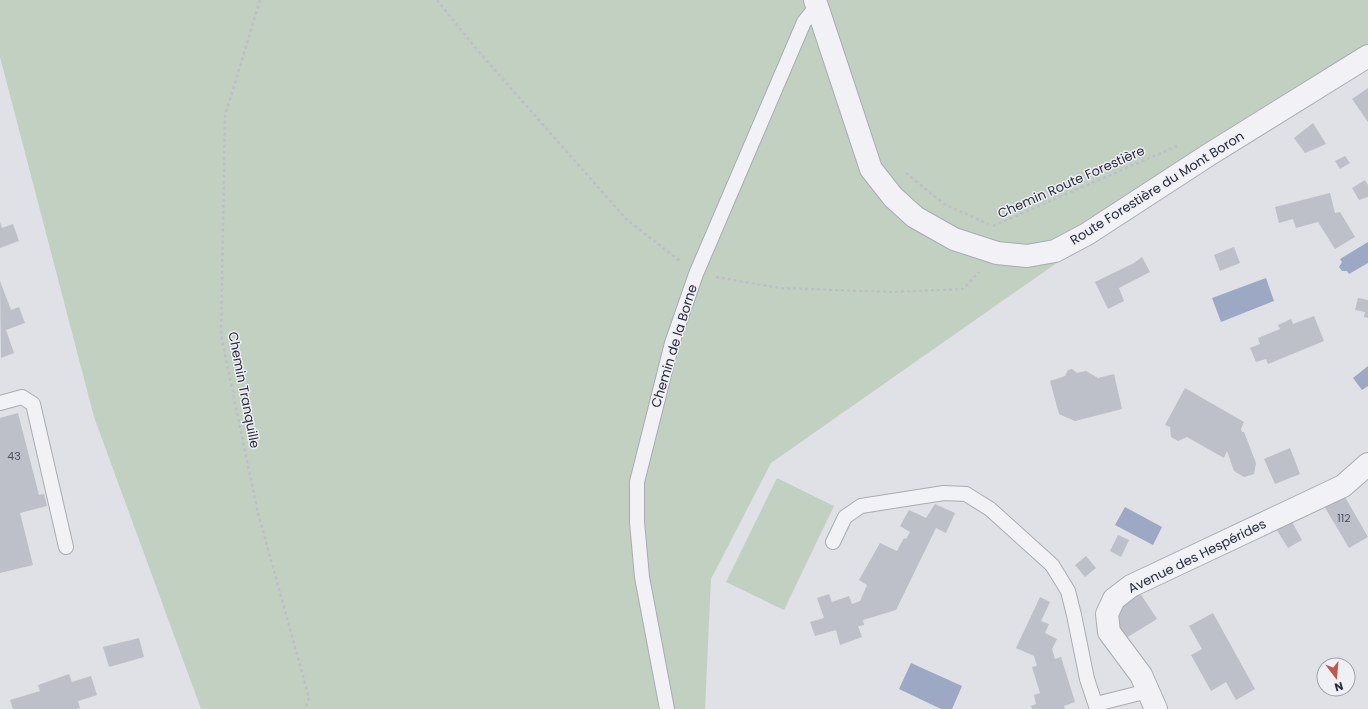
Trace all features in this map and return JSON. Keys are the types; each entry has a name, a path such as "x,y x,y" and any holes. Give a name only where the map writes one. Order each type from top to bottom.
{"street":[{"name":"Route Forestière du Mont Boron","path":"816,3 872,169 892,197 915,217 954,239 997,253 1027,256 1055,250 1087,234 1210,154 1368,56"},
{"name":"Avenue des Hespérides","path":"1152,700 1141,675 1109,632 1107,614 1114,599 1131,586 1343,486 1368,464"}],"lane":[{"name":"Chemin de la Borne","path":"667,709 642,577 637,522 637,482 672,343 696,274 804,22 816,3"},
{"path":"0,403 22,397 33,404 66,547"},
{"path":"833,542 845,517 861,506 944,493 966,494 990,509 1052,565 1068,591 1087,679 1096,706 1152,700"}],"path":[{"name":"Chemin Tranquille","path":"260,0 225,116 221,335 257,509 309,698 305,709"},
{"path":"437,0 479,52 626,219 696,274 779,288 890,292 963,289 997,253"},
{"name":"Chemin Route Forestière","path":"904,171 944,204 994,226 1182,144"}],"green space":[{"path":"0,0 1368,0 1368,45 771,463 711,579 705,709 201,709 94,417 0,57"},
{"path":"777,478 834,506 784,610 726,582"}],"water":[{"path":"1368,242 1368,263 1349,274 1347,271 1342,271 1339,267 1342,262 1340,259"},
{"path":"1266,278 1274,301 1221,322 1212,298"},
{"path":"1368,366 1368,386 1362,390 1353,378"},
{"path":"1125,507 1162,527 1153,545 1115,525"},
{"path":"911,663 962,686 952,709 941,709 899,689"}],"building":[{"path":"1368,88 1368,122 1352,99"},
{"path":"1313,123 1326,144 1305,153 1294,138"},
{"path":"1345,156 1350,163 1340,169 1335,161"},
{"path":"1365,180 1368,185 1368,197 1359,200 1352,188"},
{"path":"1330,193 1335,213 1340,212 1355,237 1335,249 1318,222 1296,228 1293,219 1279,223 1275,207"},
{"path":"0,222 2,228 13,224 19,241 0,248"},
{"path":"1234,247 1240,263 1220,271 1214,255"},
{"path":"1142,257 1150,272 1119,288 1124,301 1108,309 1095,282 1134,263"},
{"path":"0,281 11,310 19,307 25,323 6,330 14,353 1,358"},
{"path":"1358,298 1368,300 1368,318 1364,317 1365,312 1355,310"},
{"path":"1314,316 1324,341 1268,364 1266,359 1256,362 1250,348 1260,344 1258,338 1280,329 1278,325 1291,319 1293,324"},
{"path":"1072,369 1077,373 1086,371 1098,378 1114,374 1122,409 1075,421 1059,414 1050,381 1065,376 1068,370"},
{"path":"1185,388 1244,422 1241,429 1242,432 1244,432 1256,463 1254,474 1244,477 1234,471 1227,451 1224,458 1187,437 1178,441 1171,437 1170,427 1165,425"},
{"path":"18,413 39,495 44,494 47,506 20,513 33,565 0,573 0,418"},
{"path":"1290,448 1300,474 1275,484 1264,459"},
{"path":"1345,497 1368,537 1349,548 1324,506"},
{"path":"935,504 955,513 946,533 936,528 896,610 863,620 864,625 858,626 862,637 840,645 836,630 815,636 810,622 824,618 817,598 829,594 832,602 849,596 852,604 860,601 867,585 859,580 880,543 897,551 904,538 906,539 910,532 900,526 909,510 926,518"},
{"path":"1291,520 1302,540 1288,548 1275,527"},
{"path":"1118,535 1129,540 1121,557 1110,551"},
{"path":"1086,556 1096,568 1085,577 1075,565"},
{"path":"1140,593 1157,619 1126,638 1117,622 1119,608"},
{"path":"1040,597 1050,602 1041,621 1049,624 1045,633 1057,639 1052,649 1055,659 1061,657 1075,702 1064,706 1065,709 1032,709 1031,706 1036,704 1034,695 1040,693 1032,667 1037,666 1034,656 1016,648"},
{"path":"1213,613 1255,689 1236,700 1226,682 1211,691 1191,655 1202,649 1189,626"},
{"path":"139,638 144,657 109,667 103,647"},
{"path":"69,674 72,682 91,676 97,695 78,701 80,708 77,709 13,709 10,700 40,691 38,685"}]}
